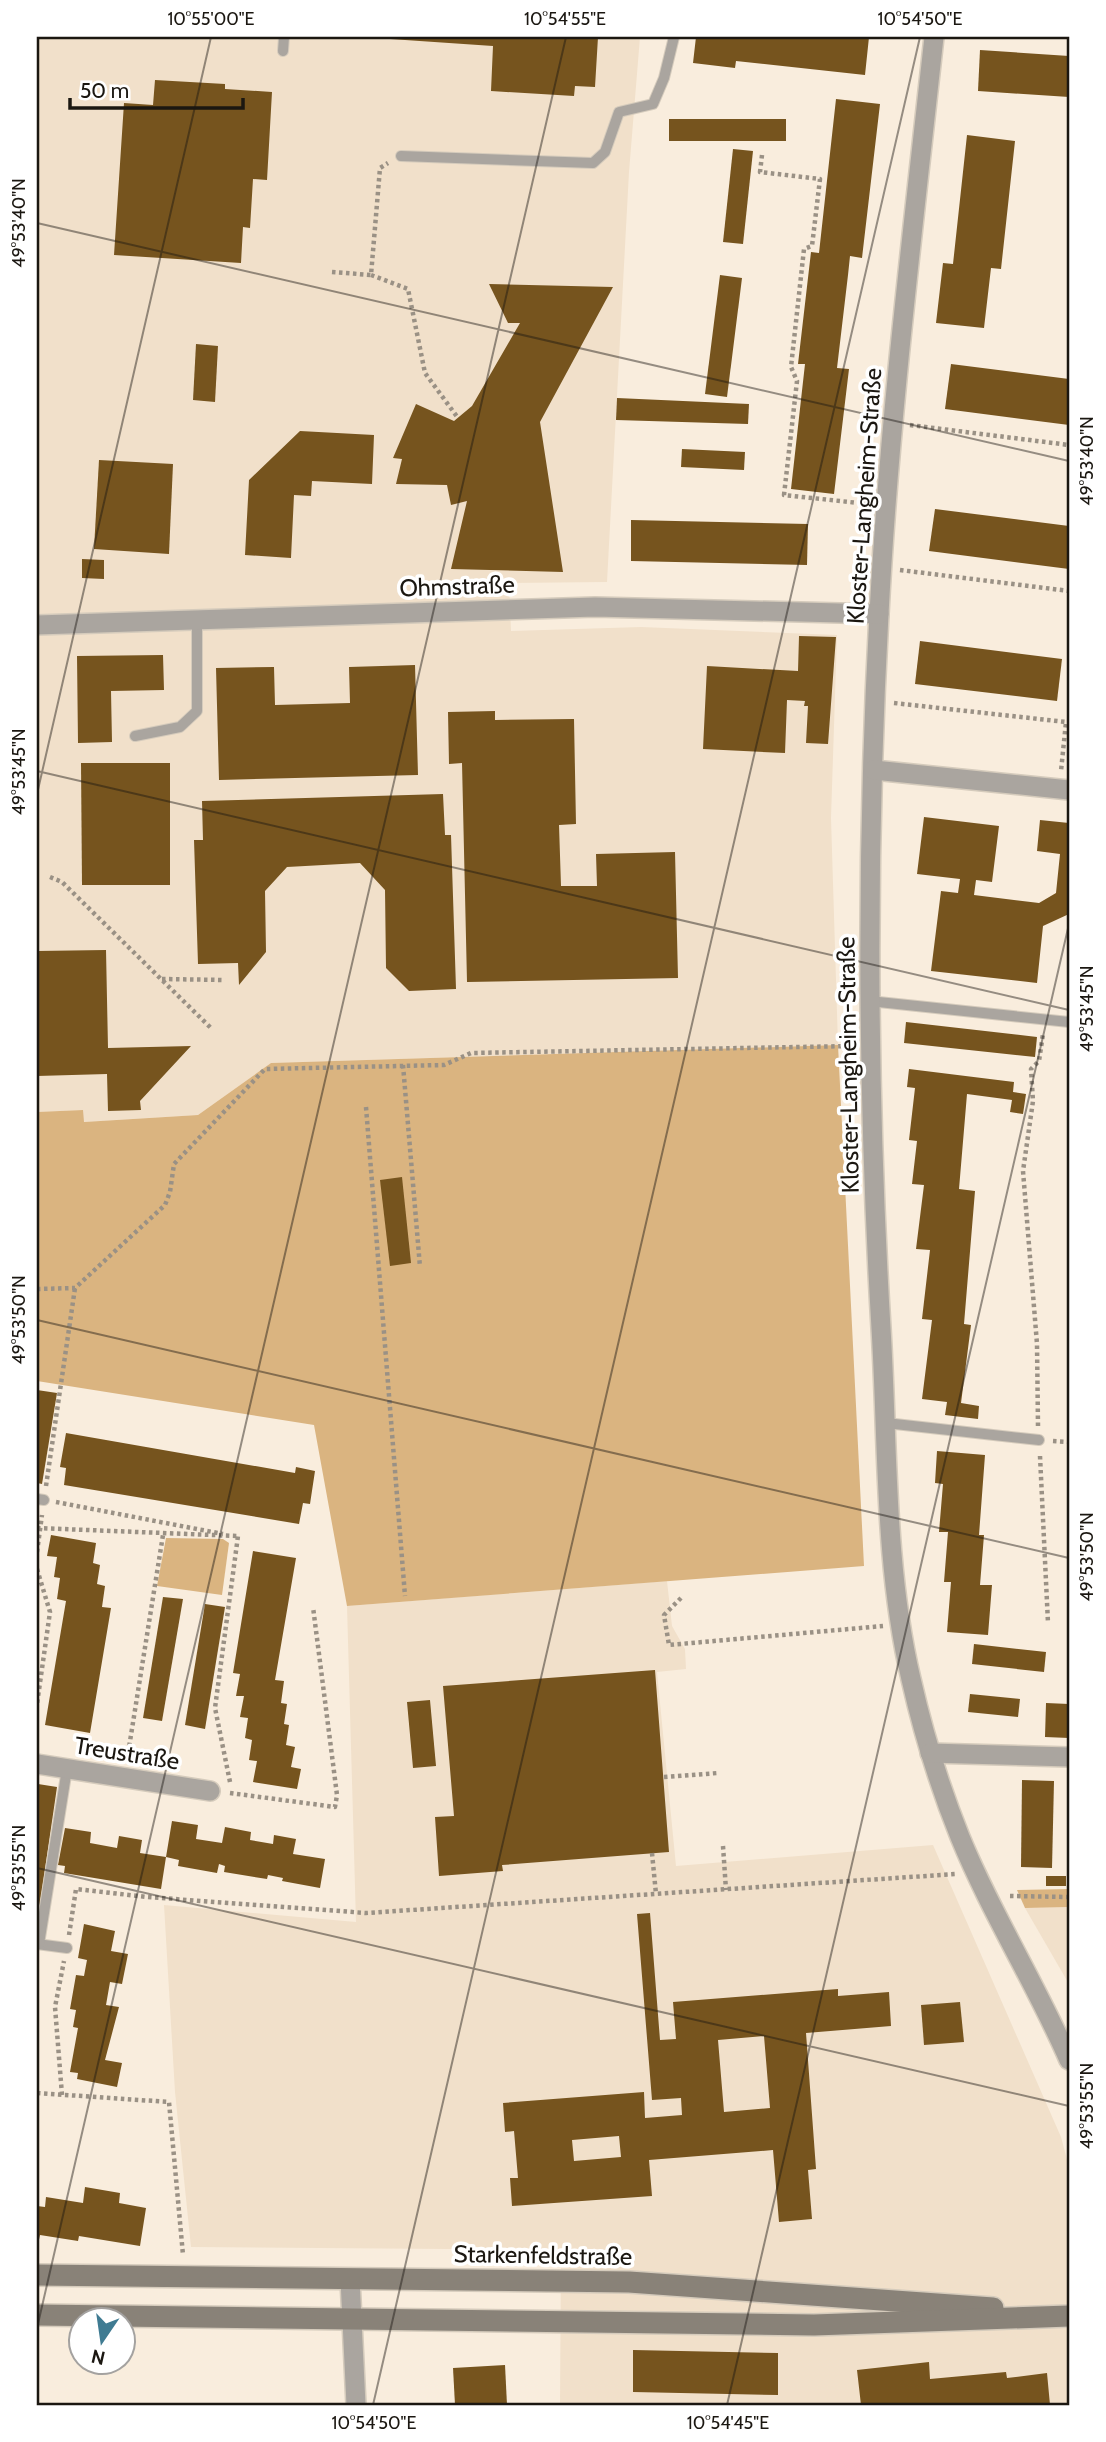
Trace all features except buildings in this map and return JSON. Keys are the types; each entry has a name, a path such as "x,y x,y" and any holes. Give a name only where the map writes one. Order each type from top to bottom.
{"street":[{"name":"Kloster-Langheim-Straße","path":"934,37 887,506 879,614 874,770 869,1047 895,1580 909,1674 930,1753 976,1872 1049,2012 1069,2060"},
{"name":"Ohmstraße","path":"37,625 621,607 879,614"},
{"path":"874,770 1064,789"},
{"path":"930,1753 1069,1757"},
{"name":"Treustraße","path":"37,1765 210,1791"},
{"name":"Starkenfeldstraße","path":"37,2274 629,2282 974,2305 1047,2317"},
{"path":"350,2279 356,2405"},
{"name":"Starkenfeldstraße","path":"37,2315 814,2325 1069,2316"}],"lane":[{"path":"283,51 284,37"},
{"path":"401,156 593,163 605,152 619,112 653,104 664,78 674,37"},
{"path":"135,736 180,727 197,710 200,685 197,619"},
{"path":"869,1001 1069,1022"},
{"path":"886,1423 1039,1440"},
{"path":"66,1769 38,1944 67,1948"}],"path":[{"path":"762,155 760,172 820,179 812,247 804,249 791,367 797,381 784,495 887,506"},
{"path":"371,275 380,168 401,156"},
{"path":"332,272 371,275 408,289 425,373 458,418"},
{"path":"894,423 1069,445"},
{"path":"882,568 1069,591"},
{"path":"876,701 1066,722 1064,789"},
{"path":"51,877 62,882 212,1029"},
{"path":"161,978 225,980"},
{"path":"1045,1019 1039,1061 1031,1069 1032,1101 1023,1188 1037,1344 1048,1623"},
{"path":"37,1552 41,1499 75,1288 165,1205 174,1164 265,1069 444,1065 471,1053 869,1047"},
{"path":"403,1065 420,1267"},
{"path":"366,1107 405,1596"},
{"path":"37,1289 75,1288"},
{"path":"41,1499 238,1536"},
{"path":"38,1528 238,1536"},
{"path":"124,1778 163,1535"},
{"path":"238,1536 215,1708 230,1781 229,1793 335,1807 337,1795 313,1607"},
{"path":"37,1569 50,1612 37,1704"},
{"path":"681,1598 664,1615 669,1645 901,1625"},
{"path":"664,1777 718,1773"},
{"path":"723,1846 726,1890"},
{"path":"652,1853 656,1894"},
{"path":"62,2095 55,2007 76,1889 147,1897 366,1913 976,1872"},
{"path":"988,1896 1069,1897"},
{"path":"37,2093 169,2102 185,2277"}],"shaded area":[{"path":"37,37 640,37 629,172 607,582 509,583 511,631 641,627 837,635 831,818 838,1045 271,1063 198,1115 83,1122 83,1110 37,1112"},
{"path":"838,1045 864,1566 347,1606 314,1425 37,1381 37,1112 83,1110 84,1122 198,1115 271,1063"},
{"path":"166,1538 223,1539 229,1543 222,1595 157,1586"},
{"path":"667,1581 672,1626 685,1649 686,1669 657,1672 676,1866 933,1845 1061,2137 1069,2167 1069,2405 560,2405 561,2250 191,2247 175,2092 164,1905 356,1922 347,1606"},
{"path":"1069,1889 1069,1907 1025,1908 1017,1890"},
{"path":"1069,1907 1069,1984 1025,1908"}]}
